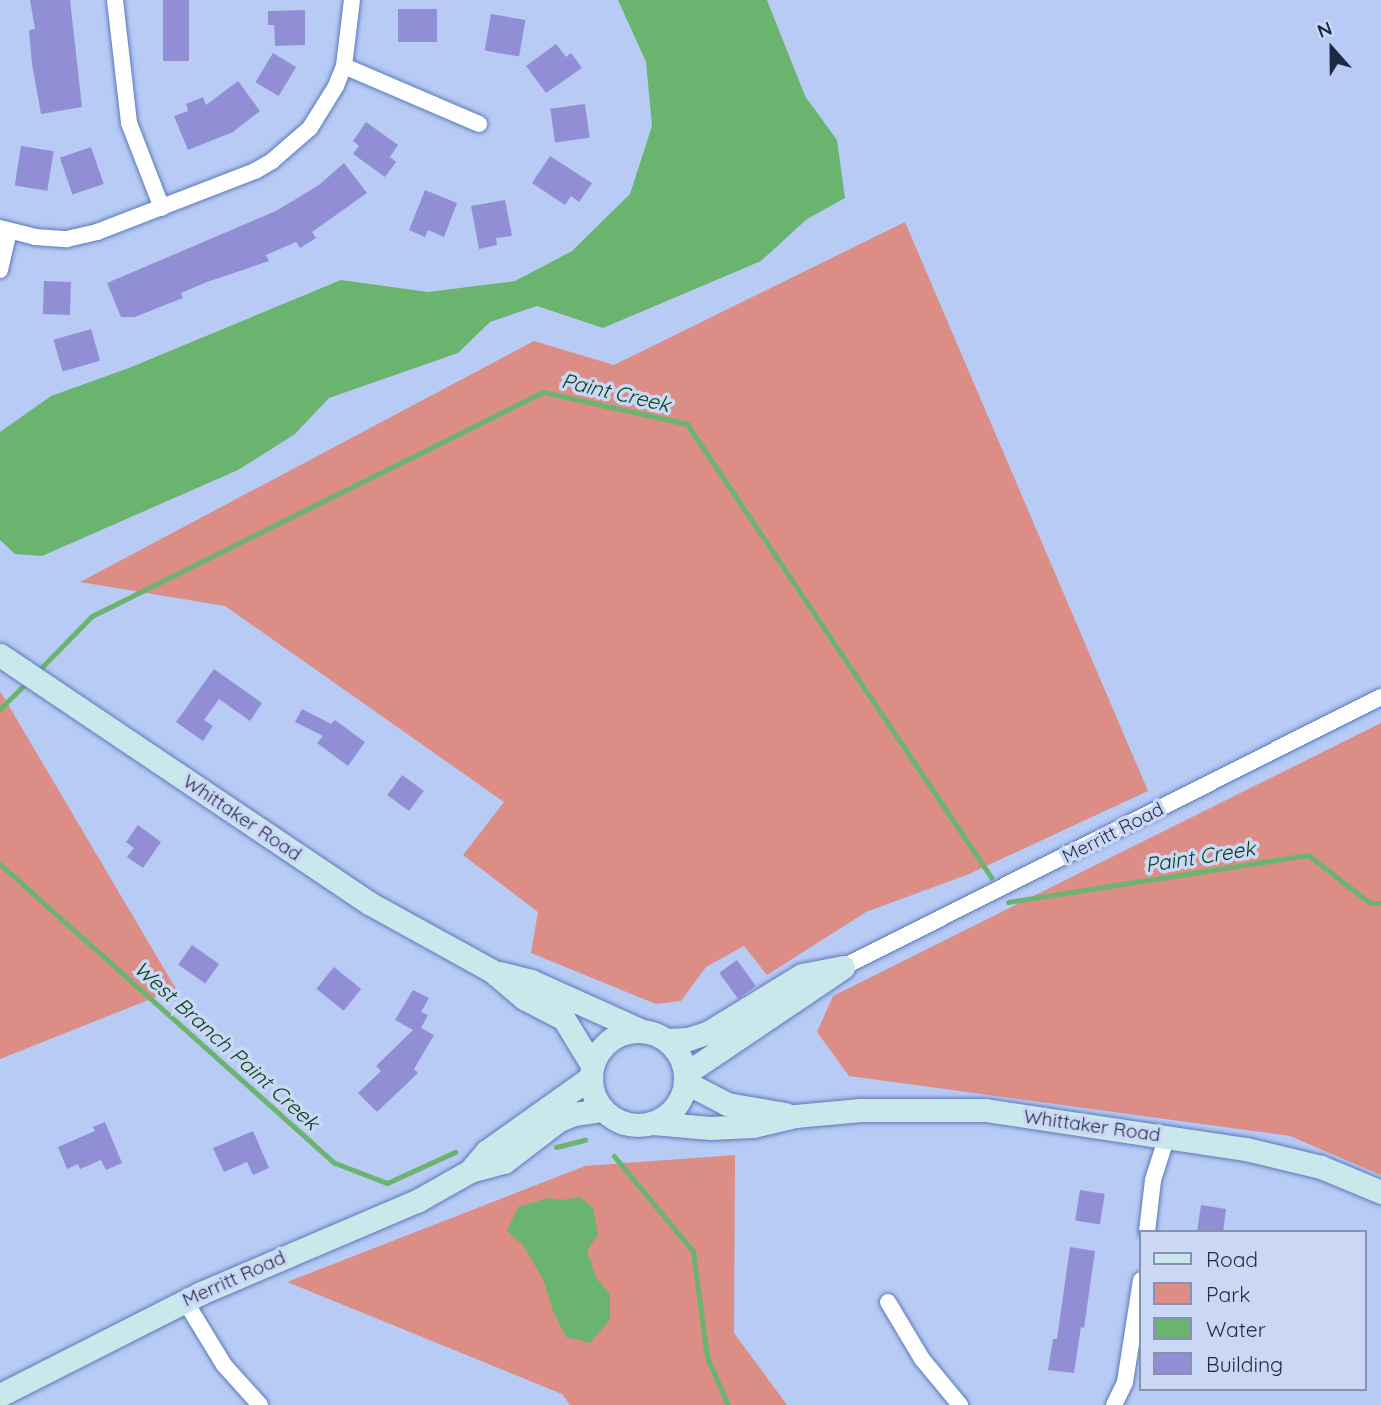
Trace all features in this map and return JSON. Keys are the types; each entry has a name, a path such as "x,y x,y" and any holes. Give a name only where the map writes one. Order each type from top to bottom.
{"main road":[{"name":"Whittaker Road","path":"4,657 369,903 492,971 524,998 564,1019 592,1071"},
{"name":"Merritt Road","path":"667,1040 688,1039 706,1033 802,975 843,967"},
{"name":"Merritt Road","path":"685,1078 763,1018 819,986 843,967"},
{"name":"Whittaker Road","path":"492,971 531,981 642,1031"},
{"path":"642,1031 667,1040 676,1050 685,1078 676,1107 653,1122 626,1124 603,1110 592,1088 592,1071 598,1053 617,1036 642,1031"},
{"name":"Merritt Road","path":"470,1171 487,1151 592,1071"},
{"name":"Whittaker Road","path":"685,1078 727,1104 795,1116"},
{"name":"Merritt Road","path":"0,1395 185,1301 417,1201 470,1171 504,1162 559,1120 575,1114 603,1110"},
{"name":"Whittaker Road","path":"653,1122 710,1128 754,1126 795,1116 861,1110 985,1110 1246,1149 1321,1167 1381,1192"}],"street":[{"path":"115,0 129,123 162,208"},
{"path":"0,270 4,229 67,239 97,232 255,171 290,147 322,111 344,66 352,0"},
{"path":"344,66 479,124"},
{"name":"Merritt Road","path":"843,967 1381,697"},
{"path":"1147,1230 1153,1180 1167,1136"},
{"path":"1117,1404 1125,1382 1140,1286"},
{"path":"185,1301 224,1365 260,1405"},
{"path":"888,1302 922,1359 960,1405"}],"green space":[{"path":"905,222 1148,791 969,874 866,912 767,975 744,946 706,967 681,1001 656,1004 531,953 538,912 463,855 504,802 225,606 80,582 534,341 614,365"},
{"path":"0,691 176,989 0,1059"},
{"path":"1381,723 1381,1175 1290,1136 849,1076 817,1032 833,996"},
{"path":"735,1155 734,1333 787,1405 570,1405 562,1394 287,1282 585,1166"}],"water":[{"path":"618,0 767,0 805,96 837,140 845,198 807,219 761,261 603,328 537,306 490,322 458,353 329,398 295,434 238,470 42,556 15,554 0,540 0,432 51,396 129,368 341,280 428,292 515,281 572,251 630,194 652,126 646,62"},
{"path":"580,1197 593,1208 598,1234 587,1251 597,1279 610,1294 610,1320 590,1343 566,1337 553,1311 543,1279 523,1245 507,1231 518,1207 548,1198 563,1200"}],"building":[{"path":"30,0 70,0 82,107 41,114 32,64 29,30 35,29"},
{"path":"163,0 189,0 189,61 163,61"},
{"path":"398,9 437,9 437,42 398,42"},
{"path":"305,10 305,45 275,46 274,25 268,25 268,11"},
{"path":"491,14 525,20 519,57 485,50"},
{"path":"556,44 566,57 571,53 582,68 546,93 526,66"},
{"path":"273,53 296,67 279,96 255,82"},
{"path":"238,81 260,111 233,132 188,150 174,116 188,111 186,104 203,97 206,105"},
{"path":"585,104 590,138 555,143 550,109"},
{"path":"366,122 398,145 390,157 396,162 385,177 353,154 359,146 353,141"},
{"path":"21,146 54,151 47,191 15,186"},
{"path":"91,147 104,184 72,195 60,158"},
{"path":"550,156 592,183 579,202 571,196 565,205 532,183"},
{"path":"344,163 367,193 312,232 316,238 300,248 296,242 266,255 269,261 181,293 183,298 135,317 121,317 107,283 276,211 319,185"},
{"path":"425,190 457,203 444,237 428,230 425,237 409,230"},
{"path":"505,200 512,236 496,238 497,245 479,249 471,206"},
{"path":"44,281 71,282 70,315 43,314"},
{"path":"91,329 100,361 63,371 54,340"},
{"path":"214,669 262,703 250,721 219,699 204,720 213,726 203,741 176,722"},
{"path":"302,709 331,724 335,720 365,742 348,766 317,743 323,736 295,722"},
{"path":"402,775 424,791 409,811 387,795"},
{"path":"138,825 161,842 143,868 127,857 134,848 126,842"},
{"path":"192,945 219,964 205,984 178,965"},
{"path":"737,960 756,986 738,999 719,973"},
{"path":"334,967 361,989 344,1011 316,989"},
{"path":"413,990 429,998 421,1012 428,1015 421,1028 434,1035 414,1069 418,1073 377,1112 358,1093 381,1071 376,1066 413,1030 395,1020"},
{"path":"105,1122 122,1163 106,1170 101,1160 80,1169 78,1164 67,1169 58,1147 95,1131 93,1127"},
{"path":"253,1131 269,1168 253,1175 247,1162 224,1172 213,1148"},
{"path":"1080,1190 1105,1194 1100,1225 1075,1221"},
{"path":"1201,1205 1226,1209 1223,1230 1197,1230"},
{"path":"1070,1247 1095,1251 1084,1328 1081,1327 1074,1373 1048,1370 1053,1339 1057,1339"}],"waterway":[{"name":"Paint Creek","path":"37,672 92,616 543,392 687,424 991,877"},
{"name":"Paint Creek","path":"0,709 27,682"},
{"name":"Paint Creek","path":"1008,902 1308,855 1370,903 1381,903"},
{"name":"West Branch Paint Creek","path":"0,864 335,1163 387,1183 455,1152"},
{"name":"West Branch Paint Creek","path":"556,1147 585,1140"},
{"name":"West Branch Paint Creek","path":"614,1156 693,1251 707,1357 728,1405"}]}
